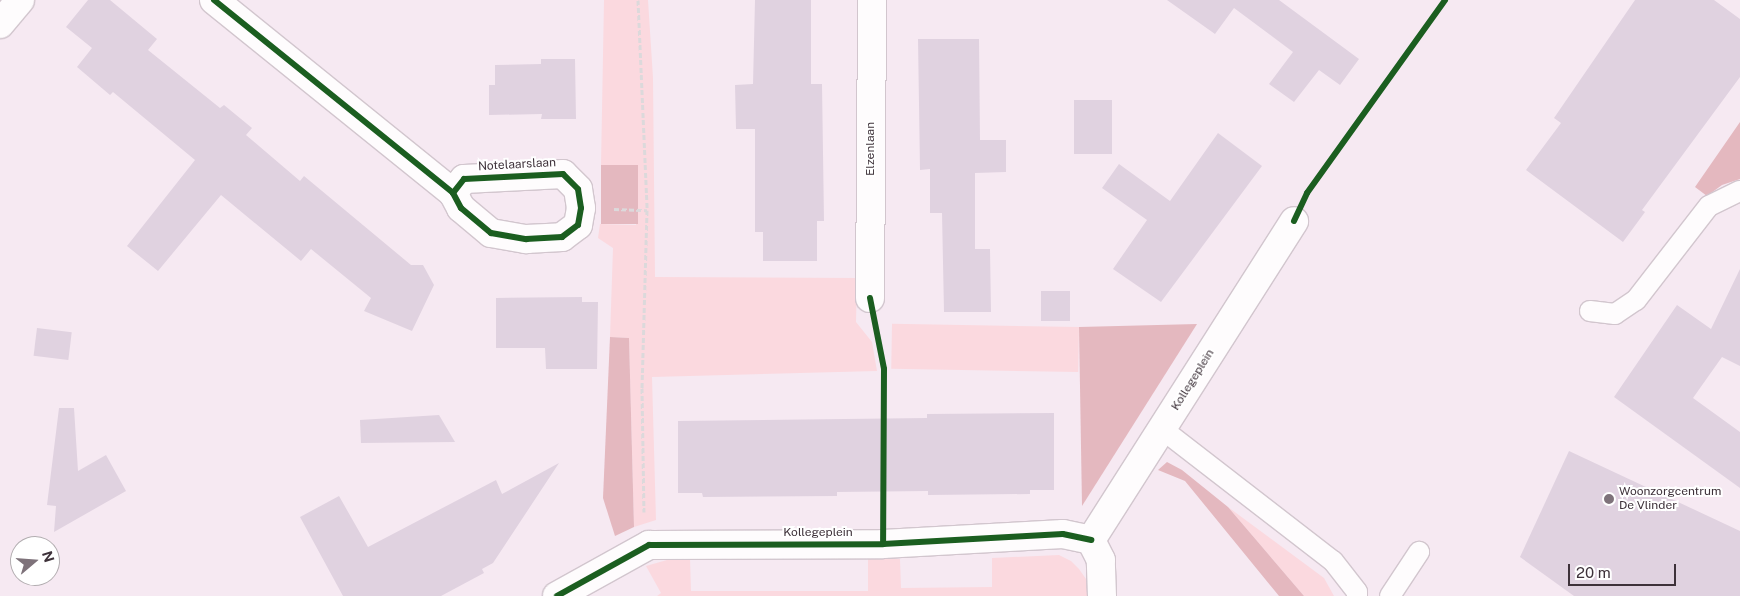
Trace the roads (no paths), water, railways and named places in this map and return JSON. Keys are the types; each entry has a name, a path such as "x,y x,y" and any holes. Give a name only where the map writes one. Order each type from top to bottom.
{"street":[{"path":"0,24 20,0"},
{"path":"214,0 453,193"},
{"name":"Elzenlaan","path":"870,298 872,0"},
{"name":"Kollegeplein","path":"557,596 649,545 883,544 1063,534 1091,540 1294,221"},
{"path":"1091,540 1101,560 1102,596"}],"lane":[{"path":"1590,311 1615,314 1636,300 1709,206 1740,191"},
{"path":"1162,430 1333,561 1357,594 1392,593 1419,552"}],"place":[{"name":"Woonzorgcentrum De Vlinder","path":"1609,499"}]}
